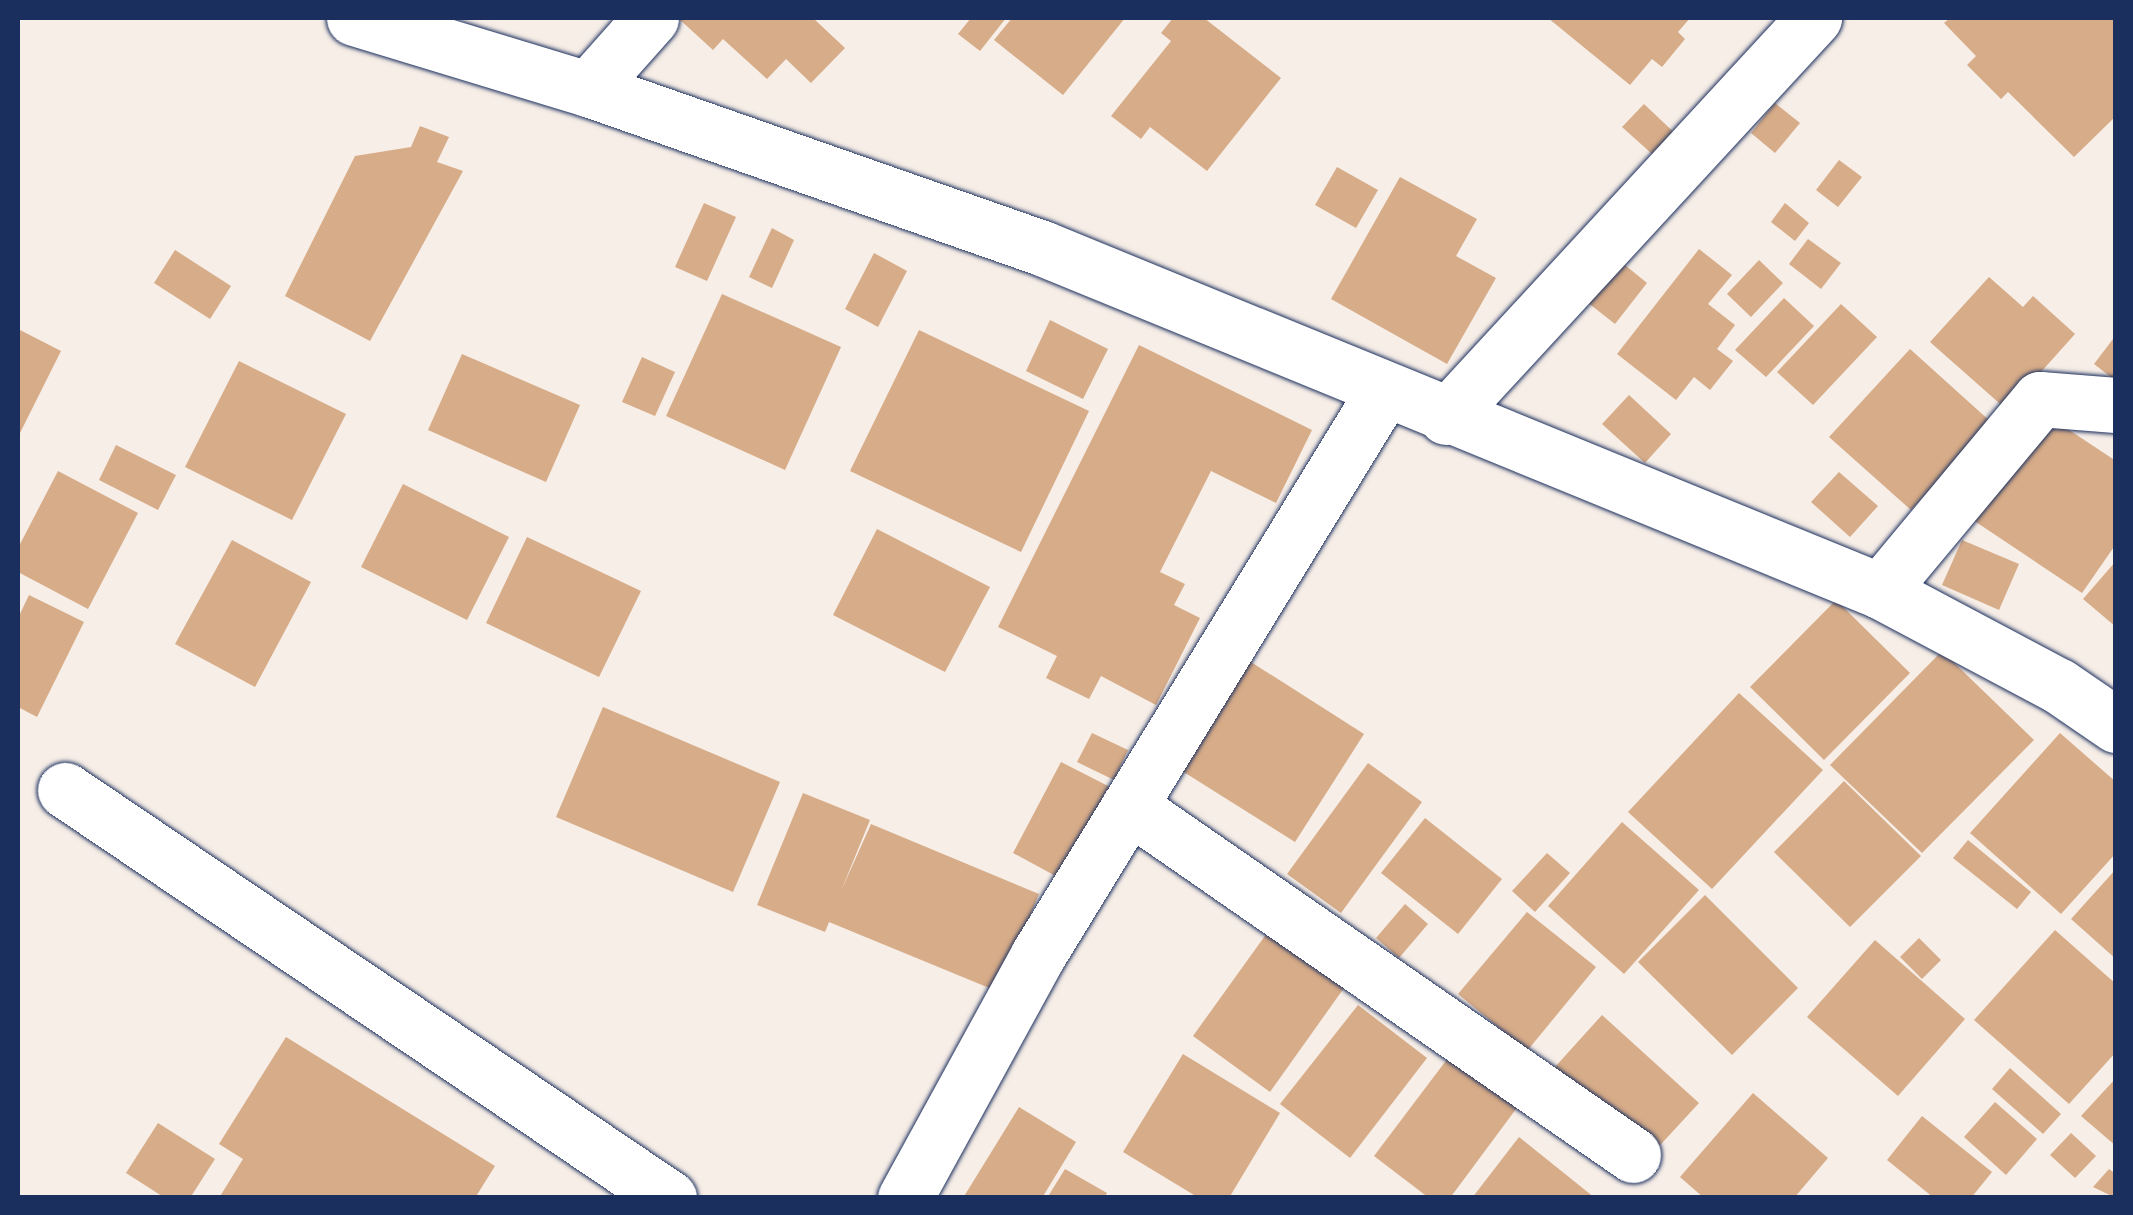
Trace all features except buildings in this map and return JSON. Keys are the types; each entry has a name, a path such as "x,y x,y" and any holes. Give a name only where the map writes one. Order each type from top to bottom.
{"street":[{"path":"354,18 588,89 1042,248 1383,392 1880,591 2060,686 2116,725"},
{"path":"588,89 652,18"},
{"path":"1446,417 1814,18"},
{"path":"905,1198 1129,806 1383,392"},
{"path":"1880,591 2040,399 2116,405"},
{"path":"65,790 668,1198"},
{"path":"1129,806 1633,1155"}]}
